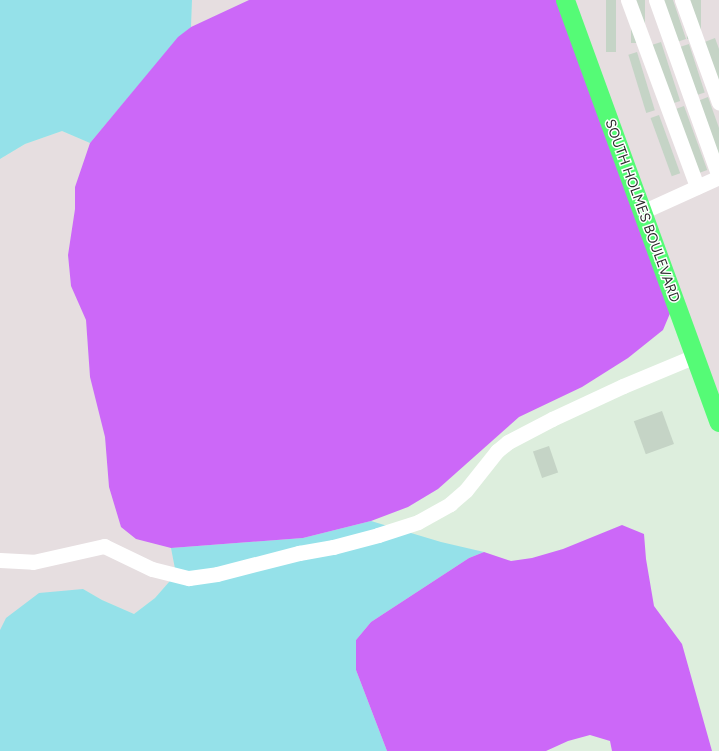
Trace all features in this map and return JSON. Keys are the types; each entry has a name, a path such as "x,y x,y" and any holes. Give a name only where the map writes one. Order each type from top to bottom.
{"main road":[{"name":"SOUTH HOLMES BOULEVARD","path":"565,0 718,417"}],"lane":[{"path":"628,0 697,187"},
{"path":"642,212 719,177 656,0"},
{"path":"682,0 719,103"},
{"path":"0,560 34,562 104,546 152,569 189,578 217,574 378,535 432,516 450,504 466,490 497,451 508,442 552,419 623,386 695,356"}],"shaded area":[{"path":"0,0 192,0 191,27 178,38 90,143 62,131 25,144 0,159"},
{"path":"192,0 249,0 191,27"},
{"path":"249,0 557,0 671,311 663,330 628,358 582,387 519,417 438,489 408,507 371,521 303,538 171,548 136,539 121,527 109,487 105,437 90,377 86,320 71,286 68,255 75,209 75,187 90,143 178,37 191,27"},
{"path":"573,0 719,0 719,401"},
{"path":"62,131 90,143 75,187 75,209 68,255 71,286 86,319 90,377 105,437 109,487 121,527 136,539 171,548 176,574 155,598 134,614 102,600 83,589 0,630 0,159 25,144"},
{"path":"371,521 441,542 484,552 469,558 371,622 356,640 356,670 387,751 0,751 0,630 6,618 39,593 83,589 102,600 134,614 155,598 176,574 171,548 303,538"},
{"path":"622,525 644,534 646,559 654,606 682,644 712,751 612,751 610,741 590,735 568,741 546,751 387,751 356,670 356,640 371,622 469,558 484,552 511,561 532,558 563,549"}],"building":[{"path":"606,0 616,0 616,52 606,52"},
{"path":"631,0 645,0 645,43 631,43"},
{"path":"659,0 673,0 686,39 674,43"},
{"path":"687,0 701,0 701,39 687,39"},
{"path":"715,38 719,49 719,87 702,43"},
{"path":"661,42 680,101 668,105 649,46"},
{"path":"689,44 705,93 692,97 677,48"},
{"path":"637,52 655,110 646,113 628,55"},
{"path":"708,97 719,128 719,166 695,102"},
{"path":"684,106 707,170 694,175 671,111"},
{"path":"659,115 680,173 672,176 651,118"},
{"path":"662,411 674,444 646,454 634,421"},
{"path":"549,446 558,472 542,478 533,452"}]}
